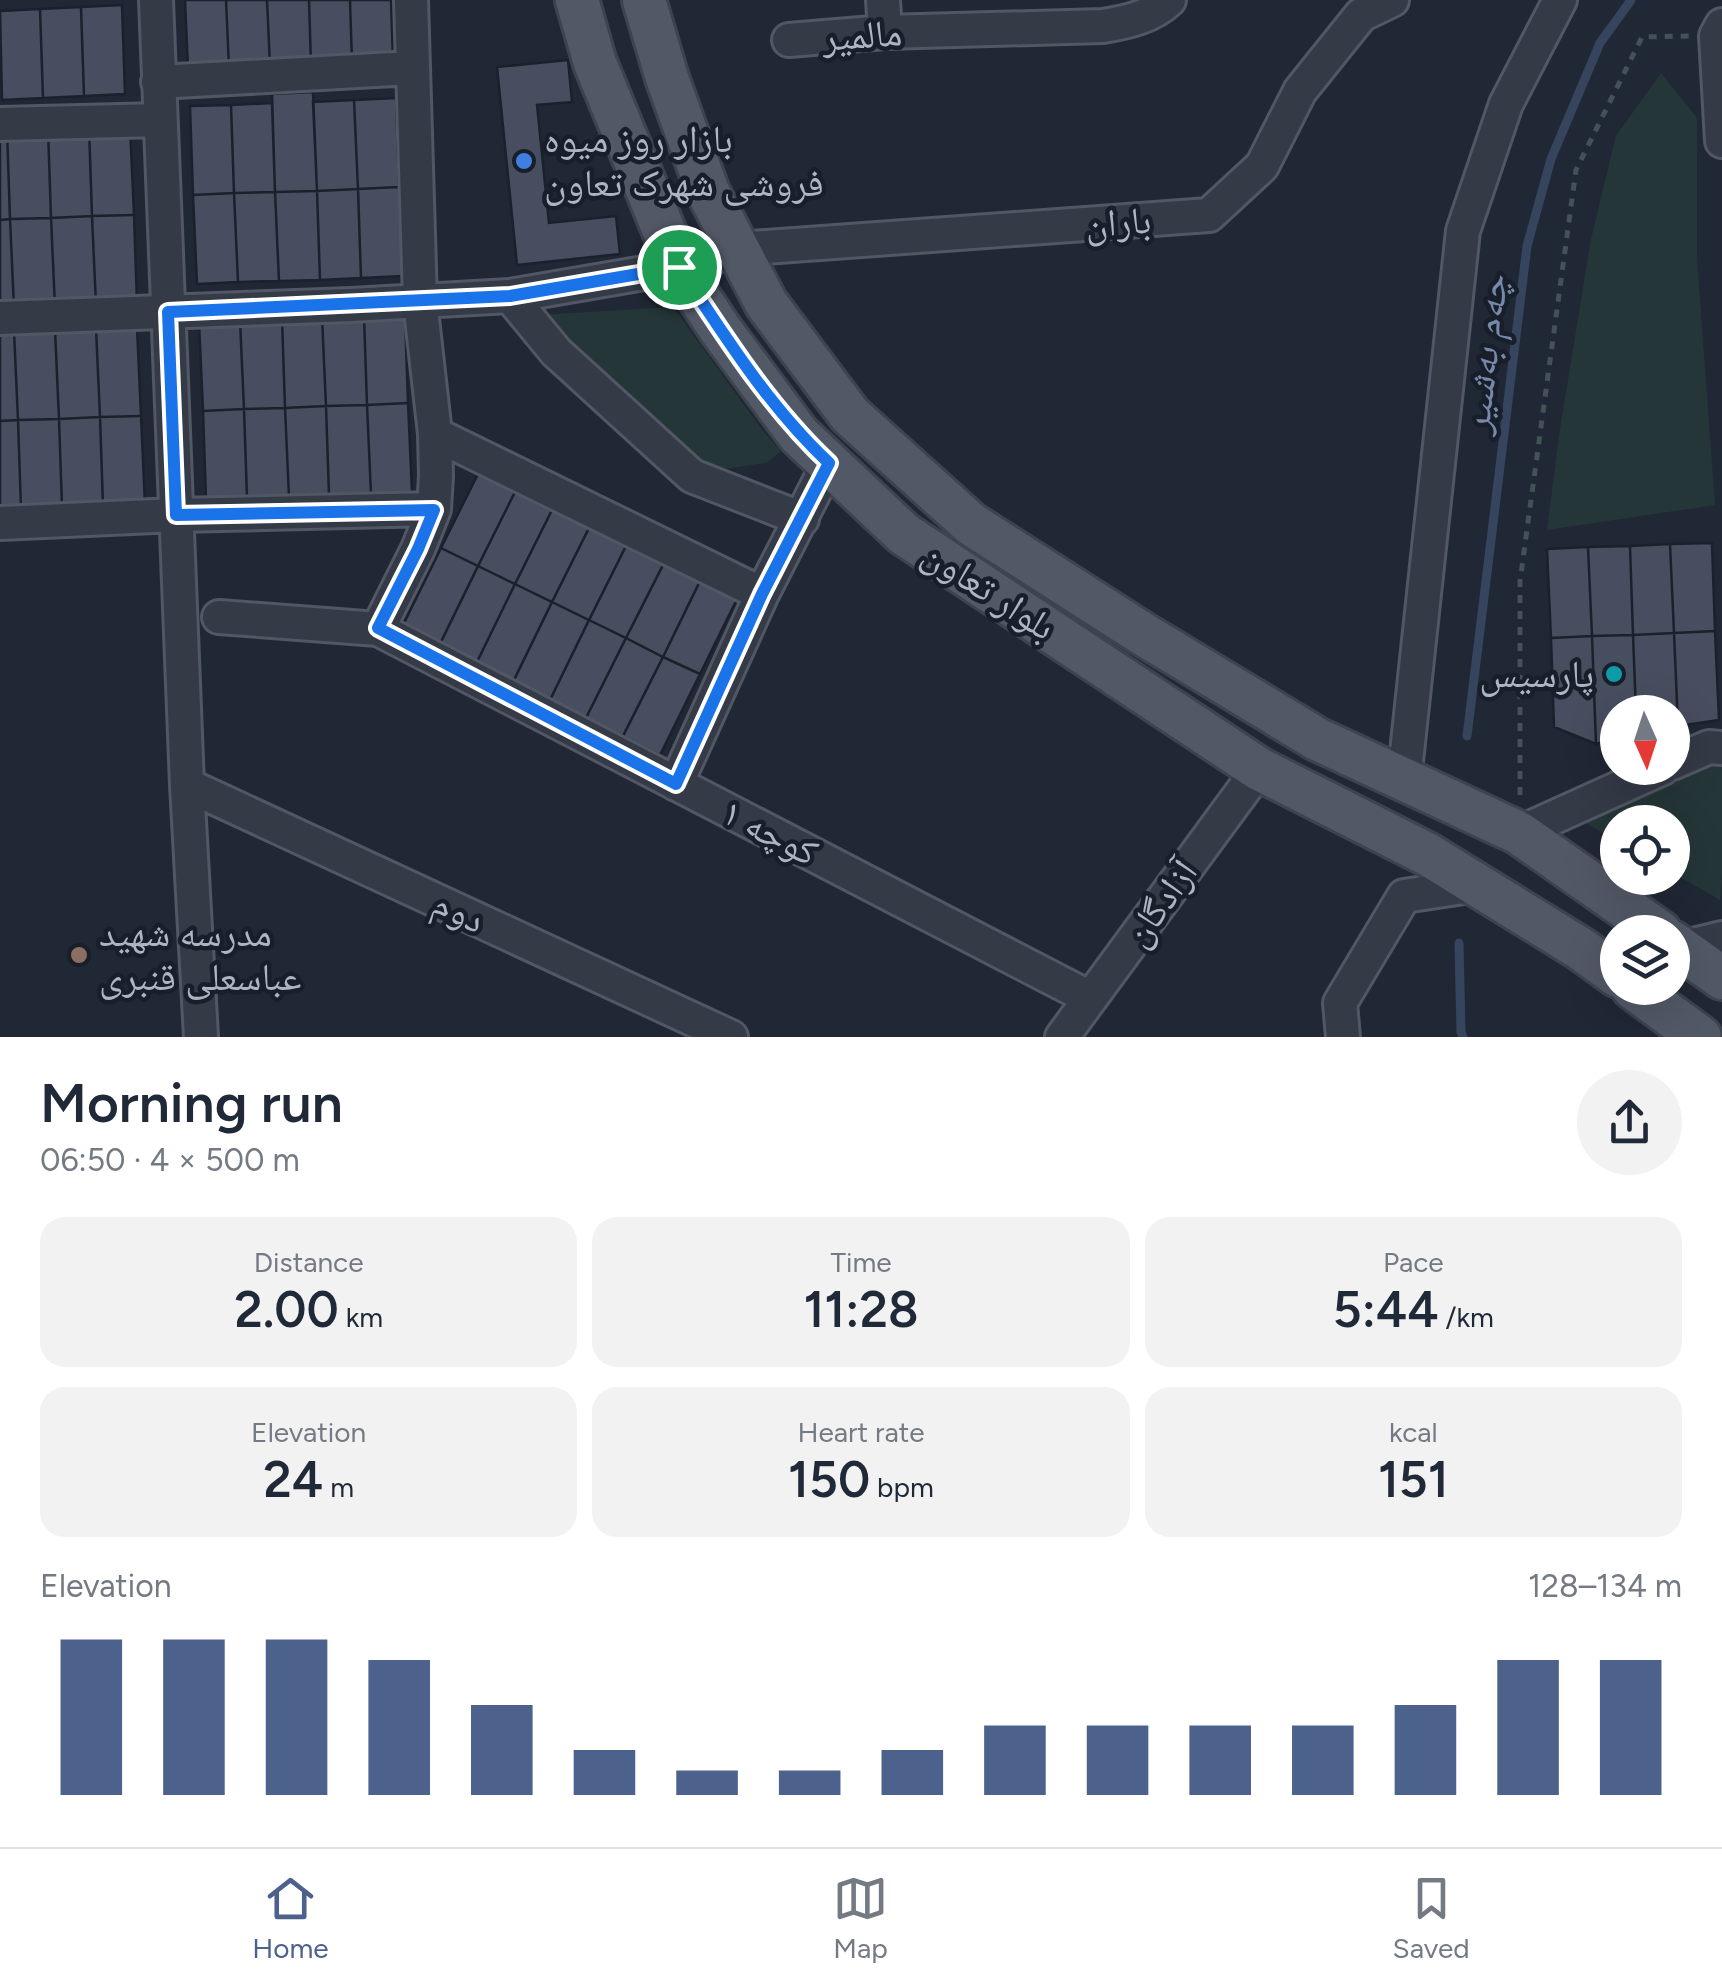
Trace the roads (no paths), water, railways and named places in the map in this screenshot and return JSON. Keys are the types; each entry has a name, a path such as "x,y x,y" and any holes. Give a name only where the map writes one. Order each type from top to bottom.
{"main road":[{"name":"بلوار تعاون","path":"576,0 595,63 679,267 799,436 904,534 1259,769 1427,854 1600,963"},
{"name":"بلوار تعاون","path":"644,0 708,192 766,303 850,415 972,524 1143,634 1317,740 1520,832 1699,943"},
{"path":"1652,1005 1679,1030"}],"street":[{"path":"156,0 187,786 201,1037"},
{"path":"378,628 434,510 436,476 420,301 410,0"},
{"name":"مالمیر","path":"789,40 884,16 1104,26 1132,21 1169,0"},
{"name":"باران","path":"0,318 510,296 679,267 738,249 1209,215 1262,166 1300,90 1360,15 1392,0"},
{"path":"1404,780 1463,230 1506,104 1560,0"},
{"path":"1720,32 1722,141"},
{"path":"158,82 412,68"},
{"path":"0,124 160,120"},
{"path":"510,296 556,352 692,476 802,518"},
{"path":"435,434 762,594"},
{"path":"676,784 762,594 829,463"},
{"path":"0,524 176,515 434,510"},
{"name":"کوچه ۱","path":"219,617 378,628 1090,998"},
{"path":"1690,755 1709,747 1722,748"},
{"name":"آزادگان","path":"1062,1037 1259,769"},
{"path":"1520,832 1625,785"},
{"name":"دوم","path":"187,786 731,1037"},
{"path":"1343,1037 1340,1002 1404,896 1477,885"}],"waterway":[{"name":"چەم بەشیر","path":"1467,736 1527,246 1551,159 1600,43 1631,0"},
{"name":"چەم بەشیر","path":"1459,943 1463,1037"}],"place":[{"name":"بازار روز میوه فروشی شهرک تعاون","path":"524,161"},
{"name":"پارسیس","path":"1614,674"},
{"name":"مدرسه شهید عباسعلی قنبری","path":"79,955"}]}
